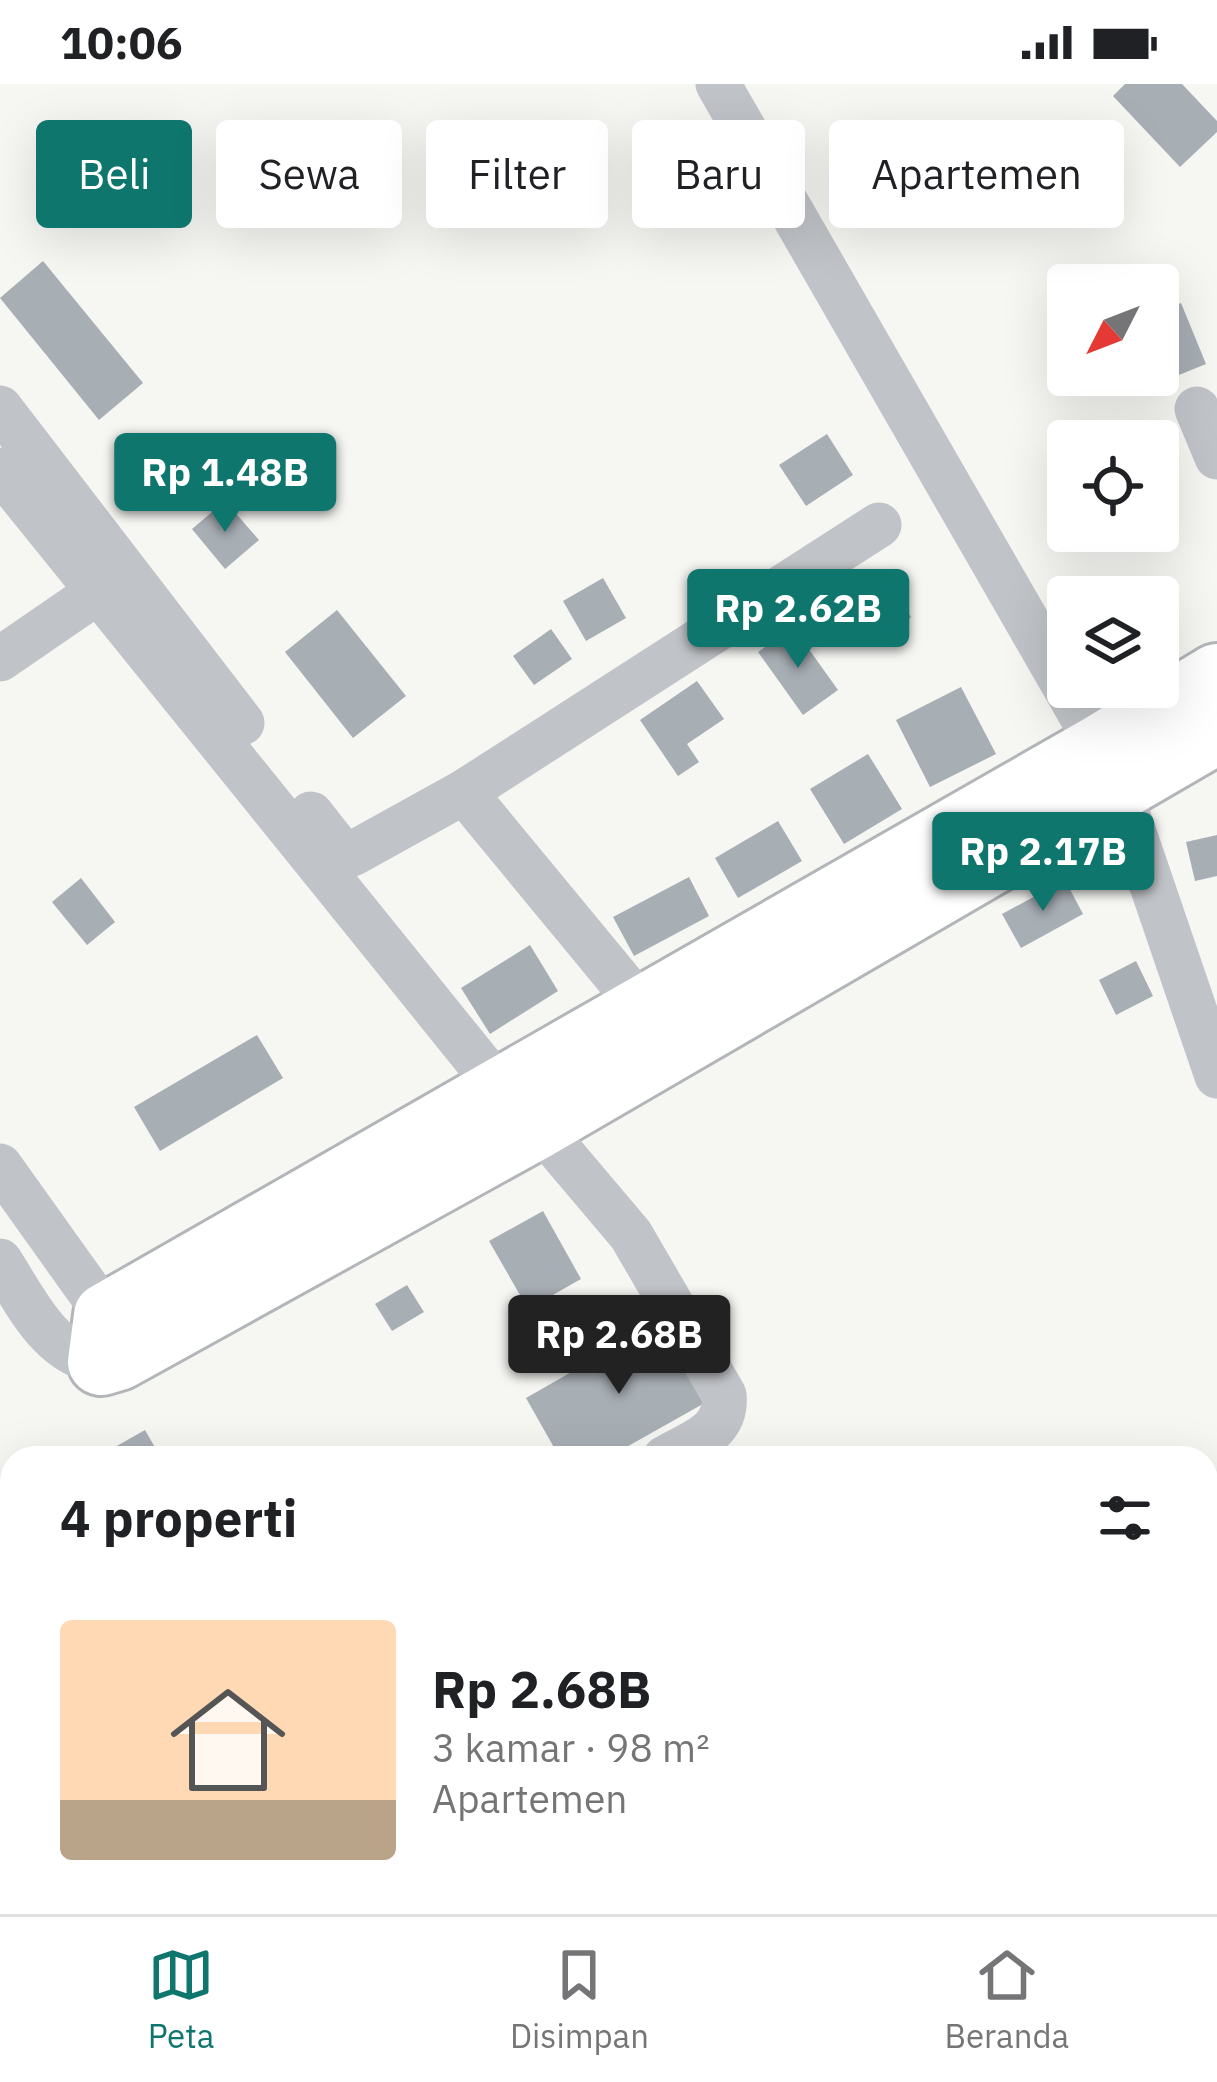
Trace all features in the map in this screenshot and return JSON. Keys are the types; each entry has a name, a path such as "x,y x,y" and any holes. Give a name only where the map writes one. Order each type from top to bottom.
{"highway":[{"path":"104,1339 1109,768 1217,677"},
{"path":"1109,768 1217,730"},
{"path":"519,1107 644,1010 860,912"}],"street":[{"path":"718,84 1109,768 1217,1076"},
{"path":"0,408 112,583 519,1107 632,1235 724,1395 726,1412 715,1430 686,1446"},
{"path":"1198,409 1217,457"},
{"path":"0,470 112,583 344,853 352,854 464,792 879,525"},
{"path":"0,659 112,583"},
{"path":"464,792 644,1010"},
{"path":"0,1166 104,1339 74,1356 48,1334 0,1261"}],"building":[{"path":"1125,84 1182,84 1217,121 1217,132 1180,167 1113,96"},
{"path":"43,261 143,383 99,420 0,298"},
{"path":"1179,304 1206,364 1179,375"},
{"path":"827,434 853,475 806,506 779,465"},
{"path":"225,501 259,540 225,569 192,529"},
{"path":"878,569 911,617 881,638 848,589"},
{"path":"603,578 626,618 586,641 563,601"},
{"path":"337,610 406,696 353,738 285,652"},
{"path":"793,627 838,690 803,715 758,652"},
{"path":"551,629 572,659 534,685 513,656"},
{"path":"697,681 724,719 687,744 699,762 678,776 640,720"},
{"path":"961,687 996,754 930,787 896,720"},
{"path":"868,754 902,809 844,844 810,789"},
{"path":"778,821 802,861 738,898 715,858"},
{"path":"1217,835 1217,876 1195,881 1186,842"},
{"path":"689,877 709,916 634,956 613,917"},
{"path":"81,878 115,922 87,945 52,902"},
{"path":"1065,880 1083,914 1021,948 1002,914"},
{"path":"530,945 558,991 490,1034 461,988"},
{"path":"1136,961 1153,996 1116,1015 1099,980"},
{"path":"257,1035 283,1078 160,1151 134,1107"},
{"path":"543,1211 581,1279 528,1309 489,1241"},
{"path":"407,1285 424,1312 392,1331 375,1304"},
{"path":"664,1319 710,1400 628,1446 553,1446 526,1398"},
{"path":"145,1430 154,1446 117,1446"}]}
